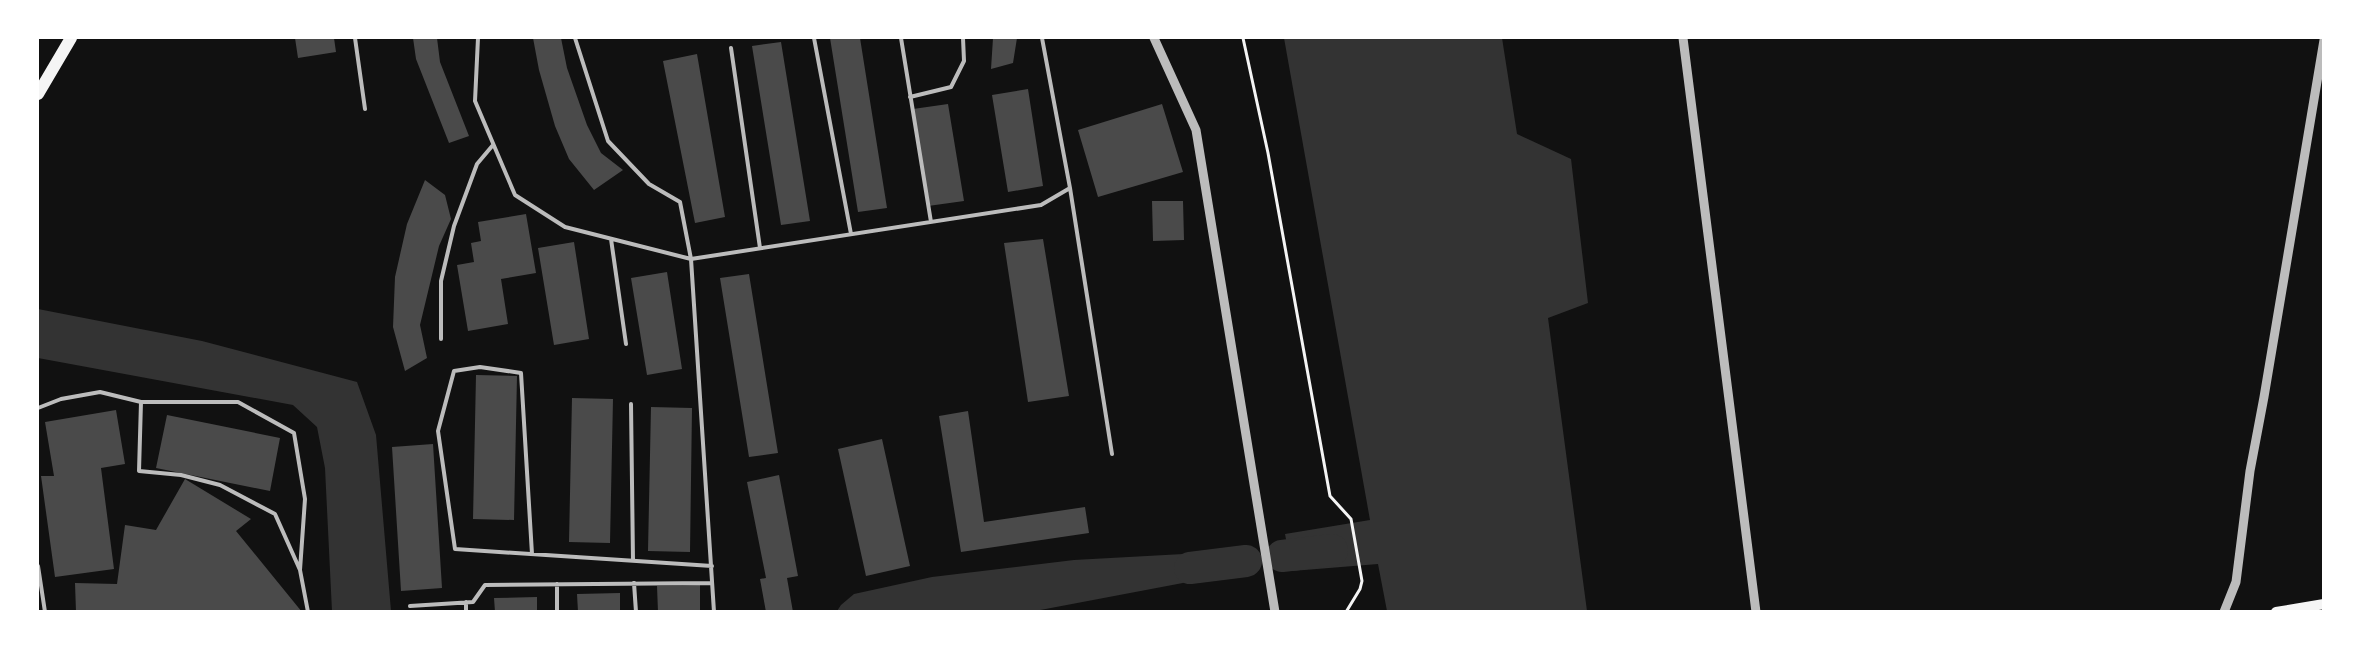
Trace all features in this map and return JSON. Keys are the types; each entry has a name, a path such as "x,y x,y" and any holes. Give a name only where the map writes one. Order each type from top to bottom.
{"highway":[{"path":"38,94 71,38"}],"main road":[{"path":"2276,612 2324,604"}],"street":[{"path":"1154,38 1196,130 1275,612"},
{"path":"1683,38 1756,612"},
{"path":"2224,612 2236,582 2250,471 2324,40"}],"lane":[{"path":"355,38 365,109"},
{"path":"478,38 475,100 515,195 566,227 611,239 691,258 1041,205 1070,188"},
{"path":"575,38 608,141 649,184 680,202 691,258 714,612"},
{"path":"814,38 851,234"},
{"path":"900,38 931,222"},
{"path":"910,97 951,87 964,62 963,38"},
{"path":"1042,38 1070,188 1112,454"},
{"path":"731,48 760,248"},
{"path":"441,339 441,281 454,226 477,164 494,144"},
{"path":"611,239 626,344"},
{"path":"532,554 521,373 480,367 453,371 438,431 455,549 712,566"},
{"path":"38,408 61,399 100,393 141,402 238,402 294,433 305,499 300,570"},
{"path":"141,402 139,471 181,475 220,485 275,514 300,570 308,612"},
{"path":"631,404 633,561"},
{"path":"38,566 45,612"},
{"path":"634,583 636,612"},
{"path":"410,606 473,602 484,585 712,583"},
{"path":"556,612 557,584"},
{"path":"466,602 466,612"}],"path":[{"path":"1243,38 1269,153 1330,496 1352,519 1362,581 1360,590 1346,612"}],"shaded area":[{"path":"1284,38 1502,38 1517,134 1571,159 1588,303 1548,318 1587,611 1387,611 1378,564 1292,571 1285,534 1370,520"},
{"path":"38,309 202,341 357,382 376,435 391,611 332,611 325,468 317,427 293,405 38,358"},
{"path":"1220,552 1233,563 1225,575 1035,611 837,611 854,594 932,577 1074,560"}],"building":[{"path":"295,38 334,38 336,52 298,58"},
{"path":"413,38 437,38 440,62 469,136 449,143 416,59"},
{"path":"533,38 561,38 567,68 587,125 601,153 623,170 594,190 569,159 555,126 539,70"},
{"path":"830,38 860,38 887,208 858,212"},
{"path":"993,38 1017,38 1013,63 991,69"},
{"path":"781,42 810,221 781,225 752,46"},
{"path":"697,54 725,217 695,223 663,61"},
{"path":"1028,89 1043,186 1008,192 992,95"},
{"path":"948,104 964,201 928,206 913,109"},
{"path":"1162,104 1183,172 1098,197 1078,130"},
{"path":"425,180 445,195 451,219 439,246 420,325 427,358 405,371 393,327 395,277 407,224"},
{"path":"1152,201 1183,201 1184,240 1153,241"},
{"path":"526,214 536,273 501,279 508,324 468,331 457,265 474,262 471,243 481,241 478,222"},
{"path":"1043,239 1069,396 1028,402 1004,243"},
{"path":"574,242 589,339 554,345 538,248"},
{"path":"667,272 682,369 647,375 631,278"},
{"path":"749,274 778,453 749,457 720,278"},
{"path":"476,375 517,376 514,520 473,519"},
{"path":"572,398 613,399 610,543 569,542"},
{"path":"651,407 692,408 690,552 648,551"},
{"path":"116,410 125,464 101,468 114,569 55,577 41,476 54,476 45,422"},
{"path":"968,411 984,522 1085,507 1089,533 961,552 939,416"},
{"path":"167,415 280,438 270,491 156,468"},
{"path":"882,439 910,566 866,576 838,449"},
{"path":"433,444 442,588 401,591 392,447"},
{"path":"779,475 798,576 787,578 793,612 766,612 760,579 766,578 747,482"},
{"path":"185,479 251,519 236,531 302,612 76,612 75,583 117,584 125,525 156,530"},
{"path":"700,585 700,612 658,612 657,586"},
{"path":"620,593 620,612 578,612 577,594"},
{"path":"537,597 537,612 495,612 494,598"}],"waterway":[{"path":"1282,556 1332,550"},
{"path":"1190,568 1246,561"}]}
